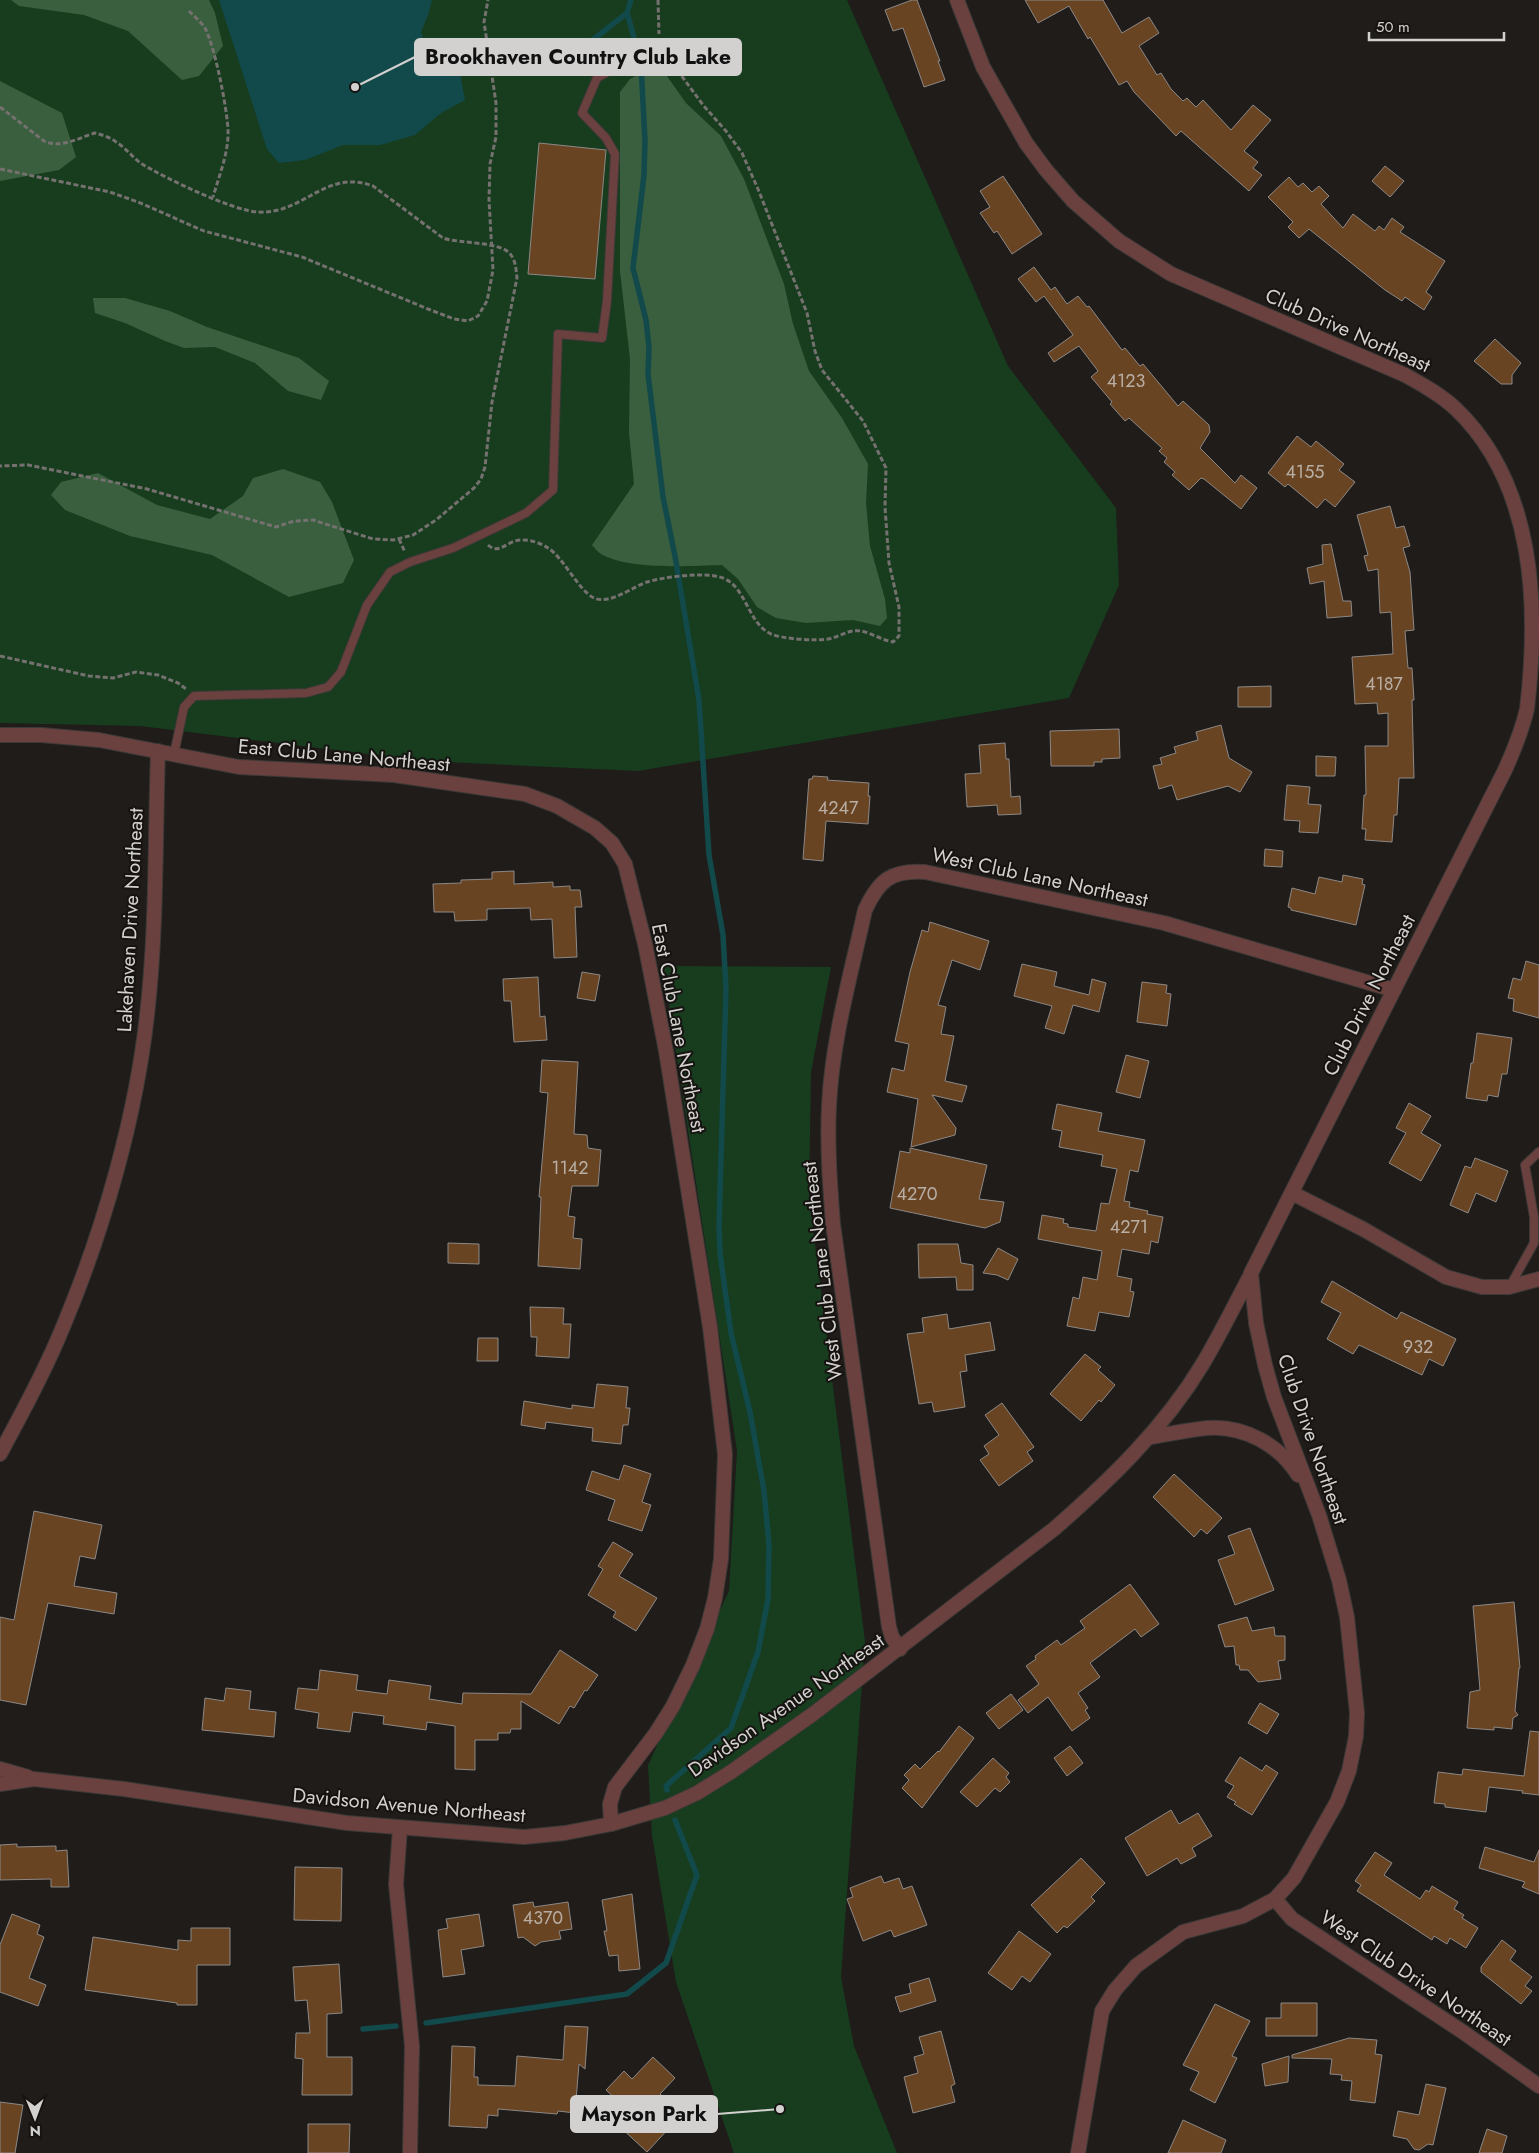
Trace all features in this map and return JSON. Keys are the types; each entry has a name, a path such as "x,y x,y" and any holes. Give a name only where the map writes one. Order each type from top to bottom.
{"street":[{"name":"Club Drive Northeast","path":"957,0 983,66 1026,143 1073,201 1119,241 1171,274 1405,375 1433,391 1455,408 1474,429 1499,465 1514,495 1528,536 1534,578 1535,653 1527,710 1506,770 1251,1273 1256,1323 1265,1365 1274,1397 1319,1515 1347,1616 1354,1668 1356,1713 1356,1736 1349,1771 1337,1802 1294,1878 1274,1899 1243,1916 1183,1932 1136,1966 1115,1990 1102,2010 1078,2153"},
{"name":"East Club Lane Northeast","path":"0,735 98,740 239,767 394,774 525,794 558,806 595,828 612,843 625,864 645,944 666,1051 710,1326 725,1454 721,1559 715,1598 706,1629 693,1665 673,1706 656,1733 615,1787 610,1804 611,1824"},
{"name":"Lakehaven Drive Northeast","path":"0,1454 65,1322 93,1248 117,1168 140,1058 150,982 158,751"},
{"name":"West Club Lane Northeast","path":"900,1649 892,1637 889,1627 834,1234 828,1166 829,1105 836,1044 865,910 874,891 884,881 896,874 911,871 925,872 1164,924 1394,990"},
{"path":"1292,1193 1363,1230 1446,1278 1482,1287 1508,1287 1539,1279"},
{"name":"Davidson Avenue Northeast","path":"0,1769 34,1779 124,1790 347,1823 524,1837 565,1833 611,1824 666,1808 704,1789 809,1718 1054,1529 1093,1495 1150,1437 1178,1401 1202,1365 1251,1273"},
{"path":"1150,1437 1209,1428 1228,1429 1246,1433 1264,1442 1283,1456 1296,1471 1310,1493"},
{"name":"Davidson Avenue Northeast","path":"0,1784 34,1779"},
{"path":"400,1828 396,1884 412,2046 410,2153"},
{"name":"West Club Drive Northeast","path":"1274,1899 1292,1918 1463,2032 1539,2086"}],"lane":[{"path":"174,754 184,708 194,696 306,693 328,687 341,672 367,606 390,572 410,562 453,548 526,513 554,490 558,334 602,338 607,301 615,154 606,138 582,113 597,78 628,60 660,46"},
{"path":"1508,1287 1534,1243 1534,1218 1525,1165 1539,1152"}],"path":[{"path":"0,169 110,192 204,231 302,257 361,283 454,319 468,321 478,316 487,301 493,270 489,191 490,164 496,137 496,103 484,22 488,0"},
{"path":"483,534 492,549 498,549 516,540 527,540 550,548 592,597 603,601 648,582 686,576 716,576 728,580 737,587 757,621 771,633 796,638 828,639 847,632 862,631 881,640 893,642 899,636 899,607 889,563 885,507 886,468 863,421 822,370 815,351 807,313 742,153 687,85 660,46 658,0"},
{"path":"189,11 204,27 207,36 223,95 228,130 226,148 213,197"},
{"path":"0,107 52,145 63,144 95,133 116,142 142,163 168,178 229,205 258,212 278,211 338,183 360,180 373,186 443,238 500,247 510,253 514,261 517,278 492,402 485,467 481,478 474,488 436,520 413,535 393,540 373,539 313,520 294,521 276,527 147,489 28,466 0,466"},
{"path":"0,656 89,676 113,678 136,672 158,675 178,683 194,696"}],"green space":[{"path":"0,0 847,0 1008,366 1116,508 1119,585 1069,698 638,771 425,761 140,726 0,723"},
{"path":"11,0 209,0 215,13 223,46 199,76 182,80 128,31 84,15 19,6"},
{"path":"653,67 664,72 686,103 721,136 744,179 784,284 793,324 809,371 842,418 868,464 866,503 870,546 885,599 887,618 880,626 853,620 806,623 776,618 757,607 738,579 722,565 661,566 629,563 603,555 592,545 634,484 629,432 630,359 620,271 620,92 630,79"},
{"path":"0,81 62,113 76,157 59,170 0,181"},
{"path":"93,298 125,298 170,311 207,327 299,358 329,381 321,400 288,391 255,363 215,347 184,348 125,323 95,313"},
{"path":"283,469 320,482 332,502 354,560 343,583 289,597 212,555 130,536 65,510 51,495 61,482 98,473 157,505 210,519 243,496 253,478"},
{"path":"663,966 831,967 811,1072 809,1196 865,1641 841,1977 854,2046 897,2153 734,2153 676,1982 652,1835 648,1765 729,1591 737,1451"}],"water":[{"path":"219,0 432,0 421,32 433,56 458,63 465,100 441,113 415,135 380,145 343,145 305,160 279,163 267,149"}],"building":[{"path":"917,0 940,61 938,61 945,80 924,87 903,28 893,31 885,10"},
{"path":"1025,0 1103,0 1122,33 1149,17 1159,33 1139,46 1157,75 1161,73 1171,89 1183,101 1187,98 1196,107 1203,100 1231,130 1253,105 1271,120 1244,151 1258,162 1253,168 1262,175 1249,191 1181,131 1176,136 1134,92 1127,81 1119,85 1090,37 1088,39 1069,6 1038,23"},
{"path":"539,143 606,150 595,279 528,274"},
{"path":"1385,166 1404,181 1390,197 1372,181"},
{"path":"1003,176 1042,234 1012,254 997,231 994,233 980,213 990,207 980,191"},
{"path":"1289,177 1298,187 1303,183 1312,192 1319,186 1329,196 1321,204 1343,228 1353,214 1375,231 1379,226 1384,230 1392,218 1404,227 1400,232 1445,261 1426,292 1432,297 1424,310 1405,297 1402,301 1385,290 1309,229 1299,238 1288,227 1293,222 1268,197"},
{"path":"1034,267 1051,290 1055,287 1067,304 1078,296 1087,307 1089,306 1122,350 1125,348 1140,366 1143,364 1178,406 1183,401 1209,425 1210,432 1200,448 1235,483 1241,475 1257,488 1241,509 1204,479 1201,478 1189,490 1172,475 1175,472 1164,462 1167,458 1159,451 1162,448 1129,418 1125,421 1110,404 1112,402 1091,377 1098,371 1079,346 1054,362 1048,353 1073,335 1044,296 1036,302 1018,279"},
{"path":"1495,339 1521,363 1512,375 1512,384 1501,384 1474,361"},
{"path":"1297,436 1311,447 1316,441 1344,464 1339,470 1355,482 1335,507 1325,499 1317,508 1288,484 1285,487 1268,473"},
{"path":"1390,506 1396,528 1404,526 1410,546 1403,548 1410,572 1414,630 1405,631 1408,668 1412,668 1414,700 1412,700 1414,778 1399,778 1397,815 1394,815 1392,842 1365,840 1366,829 1362,829 1364,795 1366,795 1365,746 1388,746 1388,713 1378,714 1377,703 1355,704 1352,657 1393,654 1391,612 1380,613 1378,569 1368,571 1364,556 1368,555 1357,515"},
{"path":"1331,544 1343,601 1351,601 1352,616 1327,618 1324,581 1310,584 1307,568 1323,564 1322,545"},
{"path":"1271,686 1271,707 1238,707 1238,687"},
{"path":"1221,725 1229,758 1252,772 1240,792 1228,786 1177,800 1172,785 1159,789 1153,766 1162,764 1160,758 1176,753 1174,747 1198,740 1196,732"},
{"path":"1119,729 1120,758 1102,759 1102,762 1094,762 1094,766 1051,766 1050,731"},
{"path":"1005,743 1006,759 1009,759 1011,797 1020,796 1021,814 998,815 997,805 967,807 965,774 981,773 979,745"},
{"path":"1316,756 1336,757 1335,776 1316,776"},
{"path":"813,776 828,777 827,780 869,783 868,824 826,821 823,861 803,859 809,779 812,779"},
{"path":"1287,785 1310,787 1308,804 1321,805 1318,833 1299,832 1300,821 1284,820"},
{"path":"1265,849 1283,851 1282,867 1264,866"},
{"path":"514,871 514,884 553,882 553,887 570,886 570,890 580,890 582,907 575,907 577,957 554,958 552,919 531,920 530,908 487,909 487,920 455,921 454,912 434,912 433,884 461,883 461,880 492,879 492,872"},
{"path":"1343,875 1363,879 1362,884 1365,885 1356,925 1291,910 1288,907 1292,888 1315,894 1319,877 1342,882"},
{"path":"930,922 989,941 980,970 952,960 938,1005 946,1007 941,1034 954,1036 945,1081 967,1086 962,1102 932,1095 956,1128 955,1135 911,1147 918,1099 887,1092 892,1068 904,1071 909,1044 895,1041 910,972 922,930 928,932"},
{"path":"1526,961 1539,965 1539,1018 1513,1011 1514,999 1508,998 1513,978 1521,980"},
{"path":"1022,964 1057,972 1054,986 1089,995 1092,979 1106,983 1099,1012 1073,1005 1064,1034 1045,1028 1052,1006 1014,996"},
{"path":"582,972 600,975 595,1001 577,998"},
{"path":"538,977 540,1017 545,1016 547,1040 514,1042 511,1001 504,1001 503,979"},
{"path":"1142,982 1167,985 1166,993 1171,994 1167,1026 1137,1022"},
{"path":"1477,1033 1512,1038 1507,1074 1502,1074 1498,1097 1488,1095 1487,1101 1466,1098"},
{"path":"1126,1055 1149,1061 1140,1098 1116,1092"},
{"path":"542,1060 578,1062 574,1134 587,1135 588,1148 601,1150 598,1186 572,1186 568,1216 575,1217 573,1238 582,1239 580,1269 538,1266 541,1197 539,1197 548,1093 540,1092"},
{"path":"1409,1103 1431,1116 1421,1133 1441,1145 1421,1181 1389,1163 1406,1133 1396,1128"},
{"path":"1057,1104 1102,1113 1098,1131 1145,1140 1138,1172 1130,1170 1124,1201 1130,1202 1129,1207 1148,1211 1147,1214 1163,1217 1158,1243 1151,1241 1149,1254 1122,1249 1117,1276 1132,1279 1130,1291 1134,1292 1129,1317 1099,1312 1095,1331 1067,1326 1073,1297 1079,1299 1083,1277 1097,1280 1102,1251 1038,1239 1042,1215 1064,1219 1063,1223 1068,1224 1068,1227 1096,1231 1101,1203 1109,1204 1117,1169 1101,1166 1103,1155 1059,1147 1062,1131 1052,1129"},
{"path":"910,1148 987,1165 979,1199 1004,1202 1000,1222 985,1228 890,1208 900,1151 910,1153"},
{"path":"1475,1158 1508,1171 1496,1202 1476,1193 1468,1213 1450,1205 1465,1166 1471,1168"},
{"path":"448,1243 479,1244 479,1264 448,1263"},
{"path":"918,1244 958,1244 961,1263 973,1265 973,1290 957,1290 956,1277 919,1278"},
{"path":"998,1248 1018,1259 1008,1280 997,1275 983,1273"},
{"path":"1332,1281 1397,1319 1401,1312 1456,1339 1443,1366 1429,1359 1422,1375 1359,1345 1353,1354 1327,1339 1341,1313 1321,1302"},
{"path":"530,1307 564,1308 563,1324 571,1324 569,1358 536,1356 537,1337 531,1337"},
{"path":"947,1314 949,1329 990,1322 995,1350 965,1355 967,1371 960,1372 965,1407 934,1412 932,1402 919,1404 907,1334 924,1332 922,1318"},
{"path":"478,1338 498,1338 498,1361 477,1361"},
{"path":"1085,1354 1101,1367 1098,1370 1115,1385 1081,1421 1050,1394"},
{"path":"597,1384 628,1387 626,1408 630,1408 628,1425 623,1425 621,1444 592,1441 593,1428 546,1422 545,1429 521,1425 524,1401 572,1409 572,1405 594,1408"},
{"path":"1002,1403 1034,1447 1027,1452 1033,1461 999,1486 980,1460 989,1454 984,1446 999,1435 985,1415"},
{"path":"624,1465 651,1474 642,1502 651,1505 642,1531 608,1520 615,1500 586,1490 592,1471 619,1480"},
{"path":"1174,1474 1222,1518 1207,1534 1201,1529 1194,1537 1153,1497"},
{"path":"34,1511 102,1525 95,1559 80,1556 74,1586 117,1593 114,1614 48,1603 26,1705 0,1700 0,1617 14,1620"},
{"path":"1250,1528 1274,1590 1235,1605 1218,1560 1235,1554 1228,1536"},
{"path":"613,1542 633,1554 619,1576 657,1598 636,1631 613,1617 616,1612 588,1595 603,1569 598,1566"},
{"path":"1130,1584 1159,1624 1141,1637 1135,1629 1090,1663 1100,1677 1078,1693 1088,1708 1085,1710 1090,1718 1072,1731 1048,1697 1028,1713 1018,1700 1039,1684 1026,1666 1036,1659 1035,1656 1057,1640 1061,1645 1085,1628 1080,1621"},
{"path":"1514,1602 1520,1668 1515,1711 1518,1715 1513,1718 1512,1729 1494,1727 1494,1730 1467,1728 1470,1692 1480,1690 1473,1606"},
{"path":"1247,1617 1252,1631 1274,1627 1275,1636 1285,1636 1285,1660 1278,1661 1281,1679 1258,1682 1248,1670 1240,1670 1239,1665 1236,1665 1234,1646 1225,1647 1218,1625"},
{"path":"560,1650 598,1675 587,1691 585,1690 574,1708 570,1706 559,1724 521,1701 521,1729 511,1729 510,1733 498,1733 498,1740 475,1740 475,1770 455,1769 455,1726 427,1722 426,1730 383,1724 384,1716 353,1712 350,1732 317,1728 319,1713 295,1709 298,1688 318,1690 320,1670 358,1675 356,1690 387,1694 389,1680 431,1686 429,1699 462,1704 463,1693 531,1694"},
{"path":"226,1688 251,1691 249,1709 276,1712 274,1737 202,1730 205,1698 224,1701"},
{"path":"1011,1694 1023,1710 999,1729 986,1713"},
{"path":"1260,1703 1279,1714 1267,1734 1248,1723"},
{"path":"959,1726 974,1738 922,1808 902,1788 909,1780 904,1775 915,1764 920,1769 939,1752"},
{"path":"1530,1731 1539,1732 1539,1795 1489,1787 1486,1812 1445,1807 1445,1804 1434,1803 1438,1772 1462,1775 1463,1769 1524,1776"},
{"path":"1070,1746 1083,1763 1067,1776 1054,1758"},
{"path":"1240,1757 1262,1771 1266,1765 1278,1773 1252,1815 1234,1804 1236,1802 1227,1797 1234,1786 1225,1781"},
{"path":"993,1758 1009,1773 1006,1777 1010,1782 1000,1792 995,1788 977,1807 960,1792"},
{"path":"1171,1810 1179,1824 1198,1813 1212,1836 1192,1848 1196,1856 1181,1864 1177,1858 1147,1876 1125,1838"},
{"path":"17,1844 17,1847 56,1846 56,1851 67,1850 69,1887 51,1887 51,1879 0,1880 0,1845"},
{"path":"1485,1847 1534,1862 1539,1850 1539,1894 1522,1887 1525,1882 1479,1868"},
{"path":"1375,1852 1392,1863 1384,1875 1420,1899 1426,1890 1429,1892 1432,1886 1458,1902 1454,1909 1464,1915 1462,1918 1478,1928 1466,1948 1450,1938 1447,1944 1434,1936 1432,1940 1357,1891 1361,1885 1355,1881"},
{"path":"1081,1858 1105,1883 1091,1897 1095,1901 1067,1928 1064,1926 1057,1933 1031,1905"},
{"path":"295,1867 342,1868 341,1921 294,1920"},
{"path":"881,1876 884,1883 899,1878 903,1889 912,1886 927,1925 894,1937 891,1930 863,1941 847,1899 853,1897 850,1888"},
{"path":"632,1894 640,1969 619,1971 618,1955 609,1956 604,1931 607,1931 602,1900"},
{"path":"533,1902 534,1907 568,1902 572,1929 559,1931 561,1939 541,1942 535,1946 523,1937 518,1938 513,1905"},
{"path":"12,1914 40,1925 37,1934 44,1937 29,1978 46,1985 38,2006 0,1992 0,1945"},
{"path":"479,1914 484,1946 461,1950 465,1974 443,1977 438,1930 448,1928 446,1919"},
{"path":"191,1928 230,1928 230,1965 197,1965 197,2005 177,2005 177,2003 85,1990 93,1937 178,1950 178,1940 191,1941"},
{"path":"1019,1931 1051,1954 1030,1982 1022,1976 1012,1990 988,1973"},
{"path":"1502,1940 1516,1951 1510,1960 1532,1977 1525,1986 1532,1991 1521,2004 1481,1972 1481,1967"},
{"path":"339,1964 342,2013 327,2014 327,2057 352,2057 352,2095 302,2095 303,2059 295,2058 296,2033 310,2033 307,2000 295,2001 293,1967"},
{"path":"929,1978 936,2001 900,2012 895,1997 911,1993 909,1984"},
{"path":"1281,2003 1317,2003 1317,2036 1266,2036 1266,2018 1281,2018"},
{"path":"1215,2004 1250,2021 1232,2056 1237,2058 1215,2103 1190,2090 1199,2072 1183,2065"},
{"path":"565,2026 588,2027 585,2069 579,2064 575,2113 558,2111 557,2114 498,2109 498,2116 488,2115 487,2128 449,2126 452,2046 475,2047 474,2077 478,2077 478,2085 515,2086 517,2056 563,2060"},
{"path":"941,2031 955,2084 951,2086 955,2102 913,2113 904,2077 918,2073 914,2057 924,2054 919,2037"},
{"path":"1349,2038 1377,2040 1375,2054 1382,2055 1375,2103 1350,2100 1352,2081 1341,2080 1342,2075 1330,2074 1332,2059 1292,2058 1292,2055"},
{"path":"1289,2056 1288,2082 1265,2086 1262,2064"},
{"path":"653,2057 675,2078 660,2094 682,2114 647,2152 617,2124 629,2111 606,2090 624,2071 632,2079"},
{"path":"1426,2084 1446,2088 1433,2145 1428,2144 1419,2150 1414,2149 1407,2139 1393,2136 1398,2111 1419,2115"},
{"path":"0,2102 23,2105 15,2153 0,2153"},
{"path":"1183,2120 1226,2140 1221,2153 1168,2153"},
{"path":"308,2124 350,2124 349,2153 308,2153"},
{"path":"1487,2129 1507,2136 1502,2153 1479,2153"}],"waterway":[{"path":"631,0 627,13 635,41"},
{"path":"454,75 556,56 590,42 627,13"},
{"path":"641,65 645,141 644,175 633,268 646,320 649,347 648,374 663,497 675,556 699,700 709,855 723,935 726,989 719,1226 720,1253 731,1333 750,1412 764,1491 769,1545 768,1599 758,1652 731,1728 666,1786 667,1790"},
{"path":"426,2023 627,1994 666,1963 697,1875 675,1820"},
{"path":"363,2029 396,2026"}],"place":[{"name":"Brookhaven Country Club Lake","path":"355,87"},
{"name":"Mayson Park","path":"780,2109"}]}
